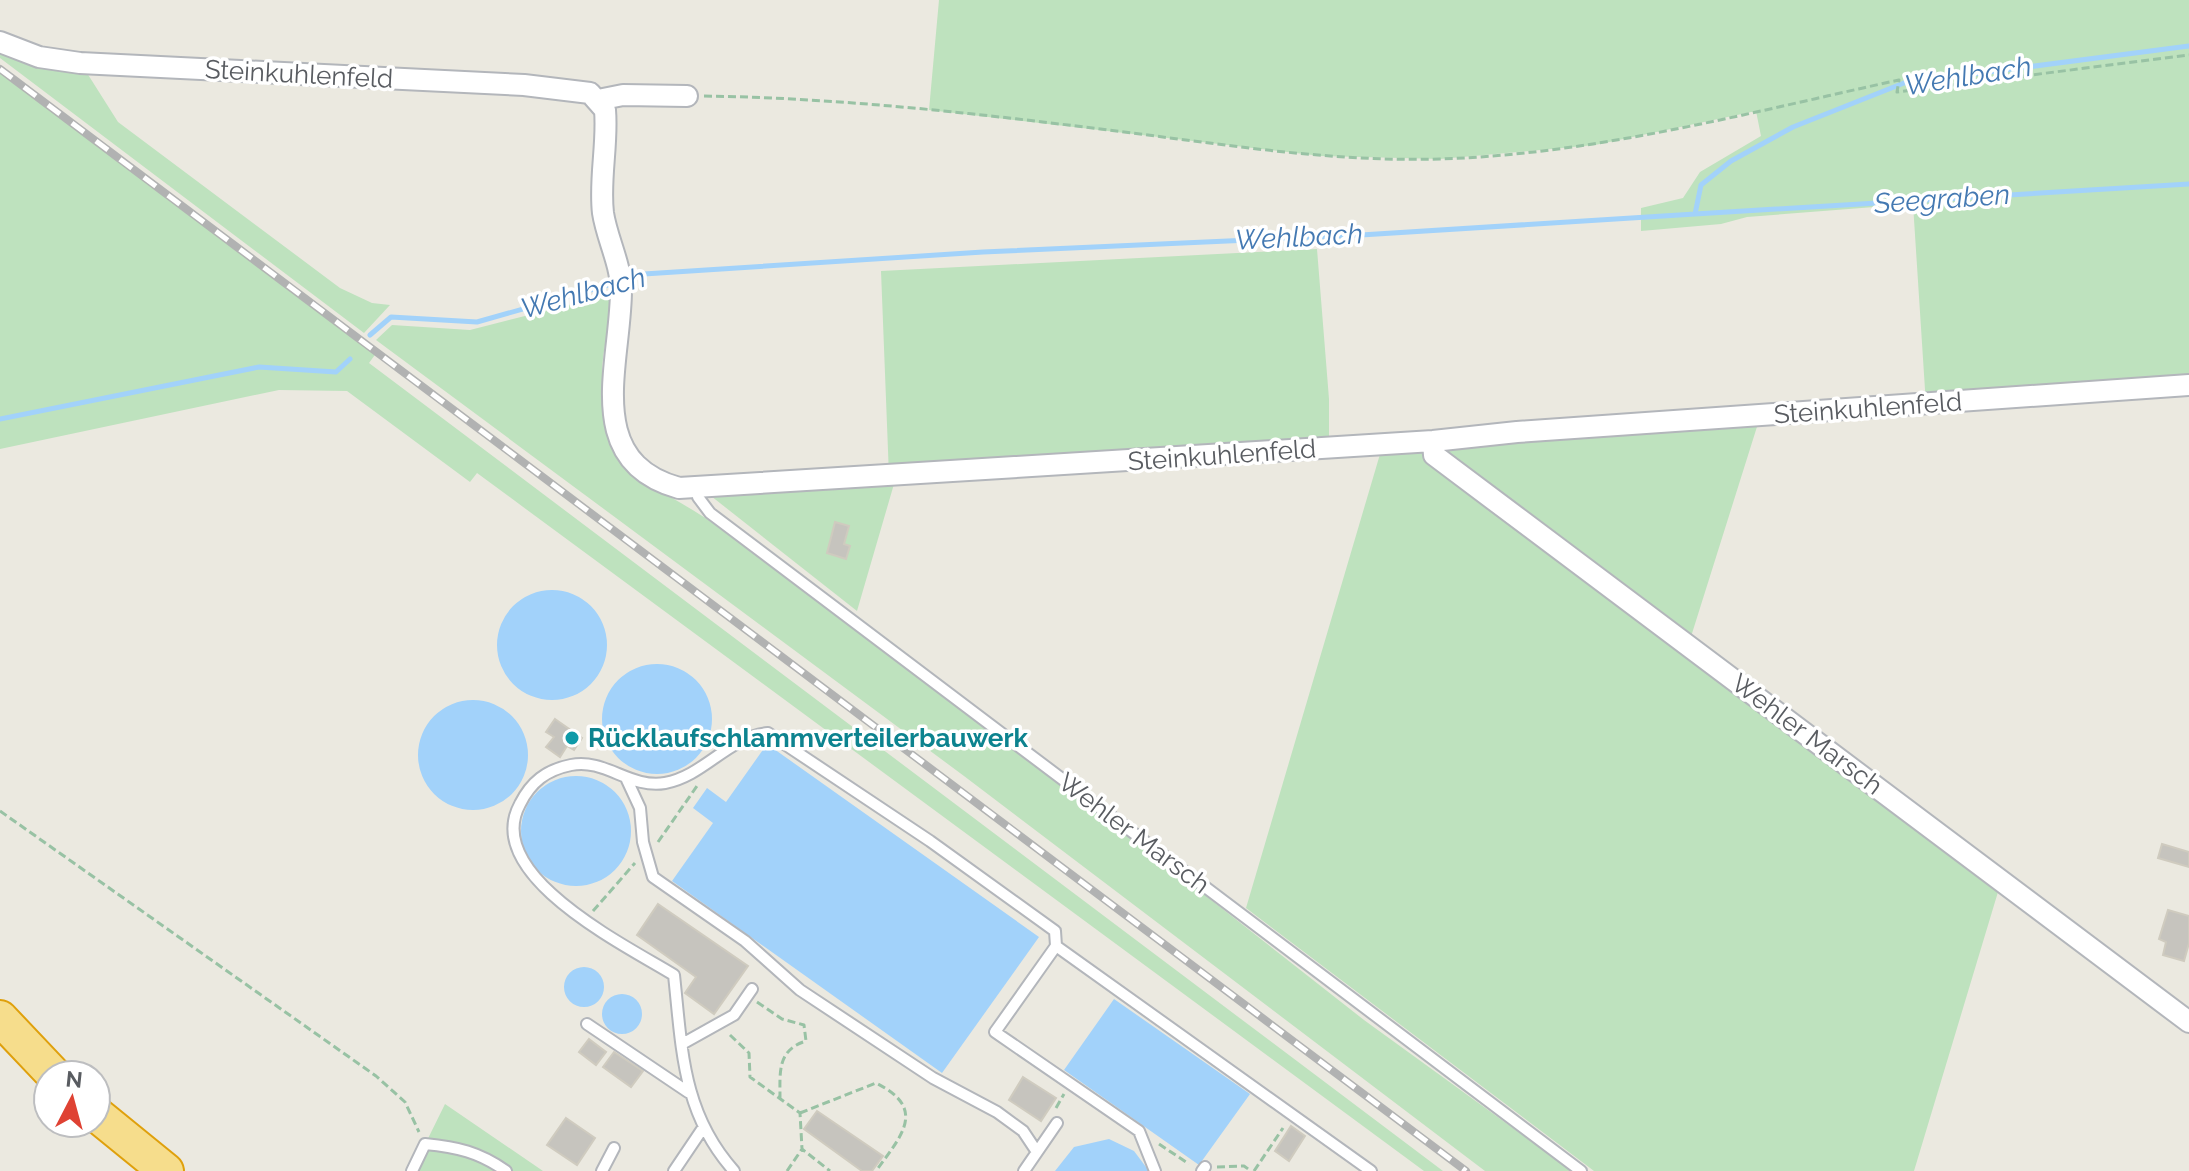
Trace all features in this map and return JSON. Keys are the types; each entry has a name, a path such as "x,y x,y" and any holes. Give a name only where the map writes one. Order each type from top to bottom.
{"highway":[{"path":"0,1018 39,1059"},
{"path":"112,1127 166,1171"}],"street":[{"name":"Steinkuhlenfeld","path":"0,42 39,57 80,63 556,87 590,93 605,110 604,214 619,280 613,401 622,445 630,460 645,475 679,488 1433,441 1532,431 2189,385"},
{"name":"Steinkuhlenfeld","path":"598,100 623,95 687,96"},
{"name":"Wehler Marsch","path":"1433,441 1434,455 2189,1022"}],"lane":[{"name":"Wehler Marsch","path":"697,488 698,497 710,513 1581,1171"},
{"path":"734,1171 710,1145 688,1092 674,975 580,917 536,880 518,855 514,832 517,809 529,788 546,773 574,764 598,766 627,780 665,783 689,774 747,735 768,733 930,841 1055,931 1056,946 995,1032 1139,1131 1155,1171"},
{"path":"627,780 640,808 643,842 653,877 745,941 800,990 933,1078 997,1112 1023,1131 1037,1152"},
{"path":"1056,946 1371,1171"},
{"path":"682,1044 734,1015 750,992"},
{"path":"587,1024 688,1092"},
{"path":"1024,1171 1057,1123"},
{"path":"674,1171 703,1128"},
{"path":"412,1171 425,1144 462,1147 483,1155 506,1171"},
{"path":"602,1171 614,1148"}],"path":[{"path":"687,96 826,100 973,114 1321,156 1440,159 1595,145 1899,80 1897,92 2189,55"},
{"path":"0,811 376,1076 405,1102 425,1144"},
{"path":"750,992 782,1019 804,1025 806,1041 790,1047 783,1057 780,1098"},
{"path":"734,1015 729,1038 742,1044 749,1053 750,1077 800,1113 802,1149 787,1171"},
{"path":"800,1113 876,1083 889,1090 900,1099 907,1120 904,1132 876,1171"},
{"path":"1057,1123 1052,1115 1070,1084"},
{"path":"1139,1131 1202,1170 1244,1166 1252,1171 1292,1114"},
{"path":"802,1149 830,1171"}],"green space":[{"path":"939,0 2189,0 2189,385 1926,405 1913,204 1747,217 1721,224 1641,231 1641,208 1683,198 1700,172 1761,136 1756,111 1595,145 1440,159 1321,156 929,110"},
{"path":"0,49 38,67 87,73 118,122 340,288 372,303 390,305 364,333 0,58"},
{"path":"0,69 377,352 369,363 1443,1171 1424,1171 477,473 470,482 347,391 279,390 0,449"},
{"path":"1317,249 1329,399 1329,448 889,476 881,271"},
{"path":"612,294 602,364 604,407 609,433 617,452 629,467 644,480 710,521 1112,822 1364,1020 1572,1171 1485,1171 964,776 376,340 392,325 470,330"},
{"path":"1761,414 1689,643 2001,882 1914,1171 1594,1171 1246,908 1383,444"},
{"path":"894,484 857,611 711,496"},
{"path":"445,1104 543,1171 412,1171"}],"water":[{"path":"552,590 573,594 591,606 603,624 607,645 603,666 591,684 573,696 552,700 531,696 513,684 501,666 497,645 501,624 513,606 531,594"},
{"path":"657,664 678,668 696,680 708,698 712,719 708,740 696,758 678,770 657,774 636,770 618,758 606,740 602,719 606,698 618,680 636,668"},
{"path":"473,700 494,704 512,716 524,734 528,755 524,776 512,794 494,806 473,810 452,806 434,794 422,776 418,755 422,734 434,716 452,704"},
{"path":"767,744 1039,937 942,1073 672,881 713,823 693,808 707,788 726,802"},
{"path":"576,776 597,780 615,792 627,810 631,831 627,852 615,870 597,882 576,886 555,882 537,870 525,852 521,831 525,810 537,792 555,780"},
{"path":"584,967 598,973 604,987 598,1001 584,1007 570,1001 564,987 570,973"},
{"path":"622,994 636,1000 642,1014 636,1028 622,1034 608,1028 602,1014 608,1000"},
{"path":"1114,999 1250,1094 1199,1165 1064,1070"},
{"path":"1109,1139 1134,1151 1149,1171 1055,1171 1074,1147"}],"building":[{"path":"835,522 849,526 844,544 850,546 846,559 827,553"},
{"name":"Rücklaufschlammverteilerbauwerk","path":"555,719 582,738 574,750 567,746 560,757 546,747 554,737 546,732"},
{"path":"2162,844 2189,852 2189,867 2158,858"},
{"path":"658,904 748,966 714,1014 685,993 696,977 637,935"},
{"path":"2168,910 2189,916 2189,943 2184,961 2163,955 2166,942 2159,939"},
{"path":"589,1039 606,1052 596,1065 579,1052"},
{"path":"614,1052 643,1071 631,1087 603,1067"},
{"path":"1023,1077 1056,1098 1041,1121 1009,1100"},
{"path":"817,1111 883,1156 872,1171 862,1171 804,1129"},
{"path":"566,1118 595,1138 577,1165 547,1145"},
{"path":"1291,1126 1305,1136 1289,1161 1275,1151"}],"waterway":[{"name":"Wehlbach","path":"625,280 644,274 983,252 1361,235 1695,214 1701,185 1731,161 1793,127 1904,83 2189,46"},
{"name":"Seegraben","path":"1695,214 2189,184"},
{"name":"Wehlbach","path":"370,335 391,317 477,322 615,283"},
{"name":"Wehlbach","path":"0,419 259,367 336,372 350,359"}],"railway":[{"path":"0,69 1466,1171"}],"place":[{"name":"Rücklaufschlammverteilerbauwerk","path":"572,738"}]}
